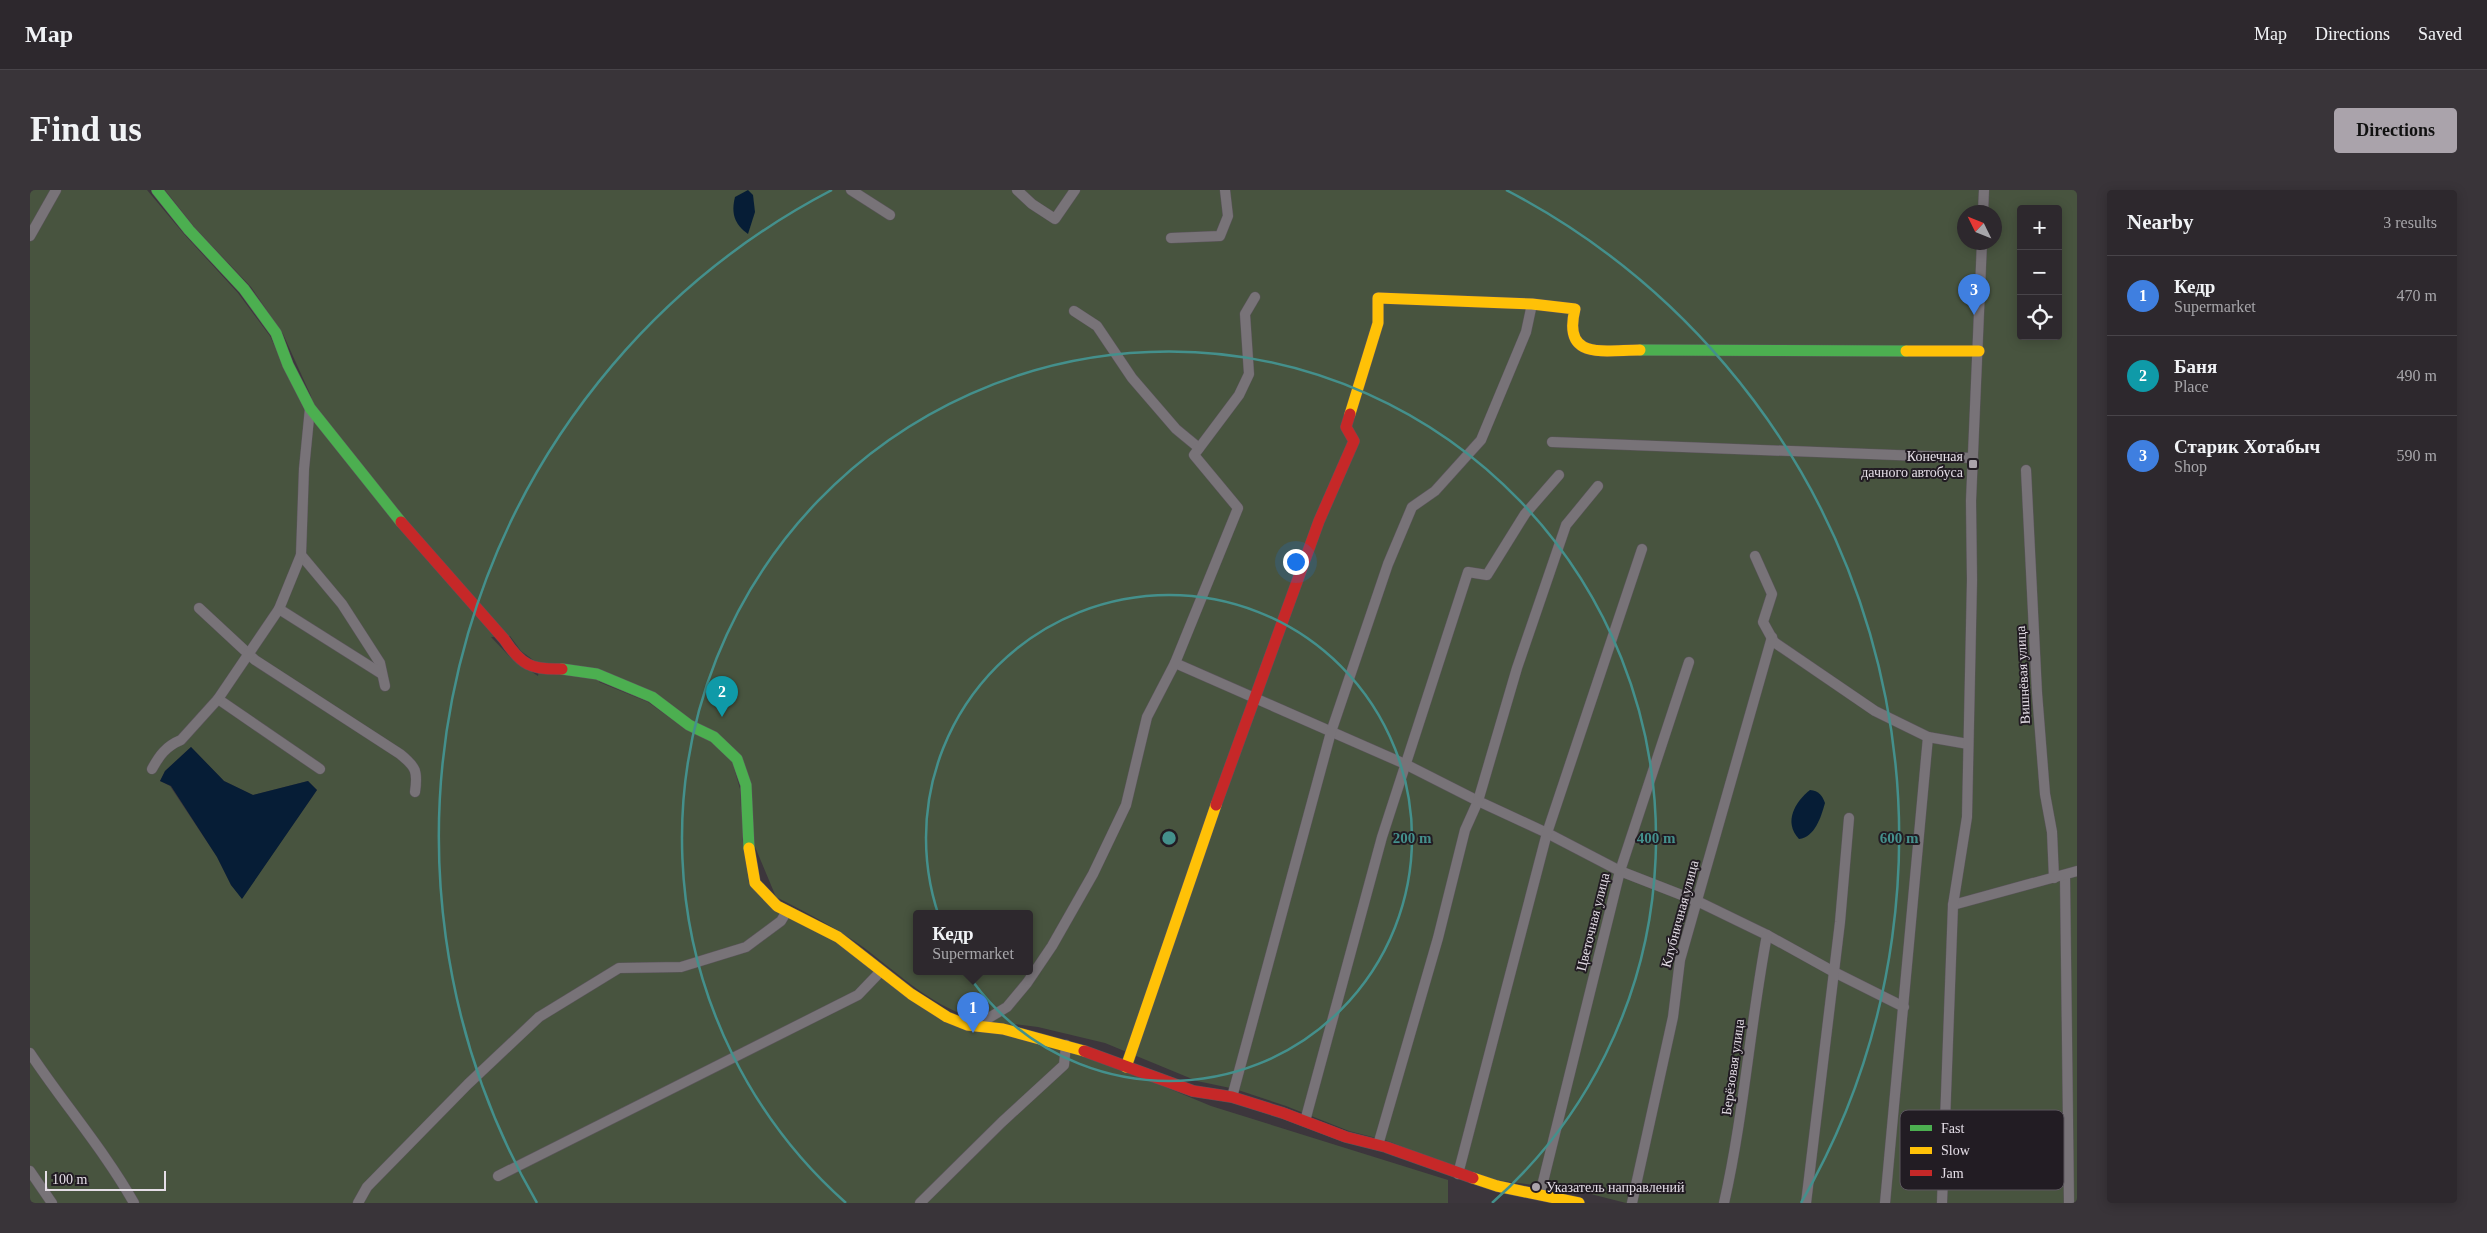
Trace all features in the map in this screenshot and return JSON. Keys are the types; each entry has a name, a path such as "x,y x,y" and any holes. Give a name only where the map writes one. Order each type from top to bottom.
{"street":[{"path":"30,236 56,190"},
{"path":"157,190 189,230 244,290 276,333 288,365 310,408 419,544 504,639 516,657 539,670 562,669 597,674 652,697 689,725 714,737 737,759 746,785 748,845 756,883 777,906 838,937 947,1017 967,1025 1003,1029 1066,1045 1194,1091 1232,1097 1305,1121 1346,1137 1378,1145 1458,1174 1497,1186 1579,1203"},
{"path":"851,190 890,215"},
{"path":"1016,190 1055,220 1075,190"},
{"path":"1172,238 1220,236 1228,216 1225,190"},
{"path":"1983,205 1984,190"},
{"path":"1945,1110 1953,905 1966,817 1972,580 1971,501 1979,351 1982,250"},
{"path":"1033,974 1078,903 1126,805 1148,717 1175,663 1238,508 1194,456 1239,395 1249,374 1245,314 1255,298"},
{"path":"1126,1067 1213,814 1319,521 1354,441 1346,427 1378,323 1378,298 1532,304 1575,308 1570,330 1575,342 1588,350 1979,351"},
{"path":"1232,1097 1331,732 1388,564 1412,507 1435,490 1481,440 1526,332 1532,304"},
{"path":"1074,310 1097,326 1132,378 1176,429 1199,448"},
{"path":"152,769 159,756 172,743 181,740 218,698 279,609 301,555 304,469 310,408"},
{"path":"1552,442 1973,458"},
{"name":"Вишнёвая улица","path":"2026,470 2037,693 2044,794 2052,832 2054,878"},
{"path":"1305,1121 1382,837 1468,572 1487,575 1525,514 1559,475"},
{"path":"1378,1145 1438,938 1465,830 1478,801 1517,668 1566,524 1598,486"},
{"path":"1458,1174 1548,833 1642,548"},
{"path":"301,555 342,604 380,663 385,686"},
{"path":"1755,556 1772,594 1763,622 1774,642 1875,712 1928,737 1968,744"},
{"path":"199,608 248,653 413,765 417,778 415,792"},
{"path":"279,609 382,674"},
{"name":"Клубничная улица","path":"1632,1203 1673,1016 1680,960 1772,637"},
{"name":"Цветочная улица","path":"1540,1194 1620,872 1689,662"},
{"path":"1175,663 1405,764 1478,801 1548,833 1620,872 1697,901 1767,935 1834,972 1904,1007"},
{"path":"218,698 320,769"},
{"path":"1885,1203 1928,737"},
{"path":"1806,1203 1834,972 1849,818"},
{"path":"1953,905 2077,871"},
{"path":"2065,875 2068,1203"},
{"path":"358,1203 367,1187 468,1084 539,1017 619,968 681,967 746,947 781,921 787,911"},
{"name":"Берёзовая улица","path":"1724,1203 1734,1158 1759,978 1767,935"},
{"path":"498,1176 858,995 881,970"},
{"path":"978,1026 1007,1007 1032,975"},
{"path":"920,1203 1002,1122 1064,1065 1066,1045"},
{"path":"30,1053 59,1097 112,1164 134,1203"},
{"path":"30,1171 52,1203"},
{"path":"1942,1190 1942,1203"}],"green space":[{"path":"30,190 147,190 238,293 270,336 305,411 316,423 311,396 283,334 251,287 195,228 165,190 2077,190 2077,1203 1626,1203 1579,1191 1480,1178 1388,1141 1349,1131 1286,1106 1235,1089 1197,1081 1105,1043 1038,1027 1013,1024 1009,1033 1098,1059 1211,1106 1448,1180 1448,1203 30,1203","holes":["510,636 521,651 540,665 538,676 511,658 491,637","600,670 656,694 691,721 718,735 742,759 751,785 749,800 741,808 740,789 732,761 711,741 684,728 648,702 599,682","191,747 224,781 253,795 308,781 317,790 242,898 231,885 217,857 170,786 160,781 165,771","742,837 745,845 753,842 776,897 842,933 923,993 962,1014 963,1026 955,1025 907,996 817,927 774,909 749,883"]}],"water":[{"path":"748,190 753,195 755,212 748,234 737,222 733,208 735,197"},
{"path":"191,747 224,781 253,795 308,781 317,790 242,899 231,885 217,857 171,786 160,781 165,771"},
{"path":"1810,790 1820,794 1825,803 1816,826 1809,834 1799,839 1794,833 1791,819 1796,806"}],"traffic: fast":[{"path":"157,190 189,230 244,289 276,333 288,365 310,408 401,522"},
{"path":"1640,350 1906,351"},
{"path":"562,669 597,674 652,697 689,725 714,737 737,759 746,785 749,848"}],"traffic: slow":[{"path":"1350,414 1378,323 1378,298 1532,304 1575,309 1573,326 1575,337 1580,345 1600,351 1640,350"},
{"path":"1906,351 1979,351"},
{"path":"1126,1067 1216,805"},
{"path":"749,848 755,883 777,906 838,937 911,994 947,1017 967,1025 1003,1029 1084,1051"},
{"path":"1473,1178 1497,1186 1579,1203"}],"traffic: jam":[{"path":"1216,805 1319,521 1354,441 1346,427 1350,414"},
{"path":"401,522 516,655 535,667 562,669"},
{"path":"1084,1051 1193,1091 1232,1097 1283,1113 1346,1137 1386,1147 1473,1178"}],"place":[{"name":"Старик Хотабыч","path":"1974,315"},
{"name":"Конечная дачного автобуса","path":"1973,464"},
{"name":"Баня","path":"722,717"},
{"name":"Кедр","path":"973,1033"},
{"name":"Указатель направлений","path":"1536,1187"}]}
